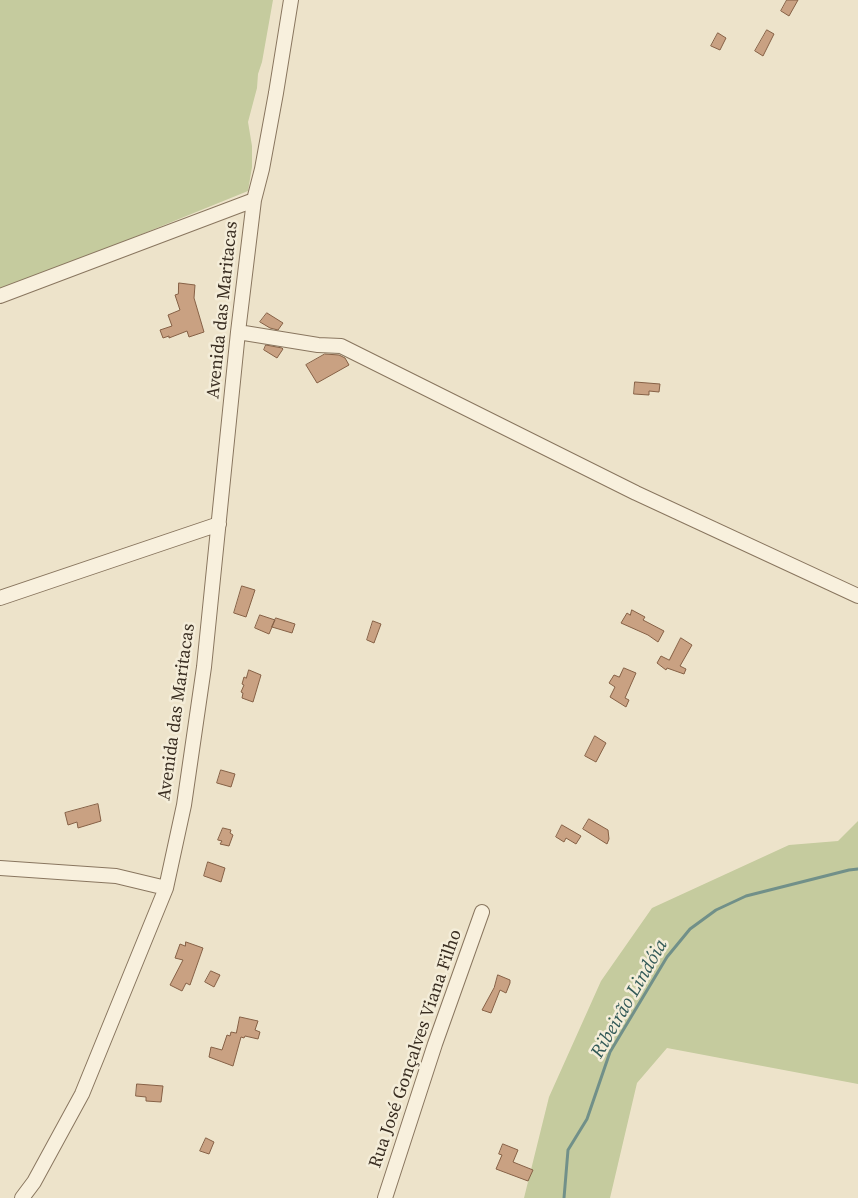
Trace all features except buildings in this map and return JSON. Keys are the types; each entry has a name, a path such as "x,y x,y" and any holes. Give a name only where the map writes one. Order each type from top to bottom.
{"street":[{"name":"Avenida das Maritacas","path":"22,1198 34,1182 82,1094 166,888 184,805 204,667 238,332 254,200 262,169 291,0"},
{"path":"0,296 254,200"},
{"path":"238,332 318,345 341,346 636,493 858,596"},
{"path":"0,598 219,524"},
{"path":"0,868 116,876 166,888"},
{"name":"Rua José Gonçalves Viana Filho","path":"385,1198 435,1044 482,912"}],"green space":[{"path":"0,0 273,0 262,62 258,74 257,88 248,122 252,146 252,167 248,191 78,260 0,289"},
{"path":"858,821 858,1084 667,1048 637,1083 610,1198 524,1198 549,1097 601,981 652,908 789,845 838,841"}],"waterway":[{"name":"Ribeirão Lindóia","path":"564,1198 568,1150 587,1119 610,1052 667,957 690,929 716,910 746,896 858,869"}]}
